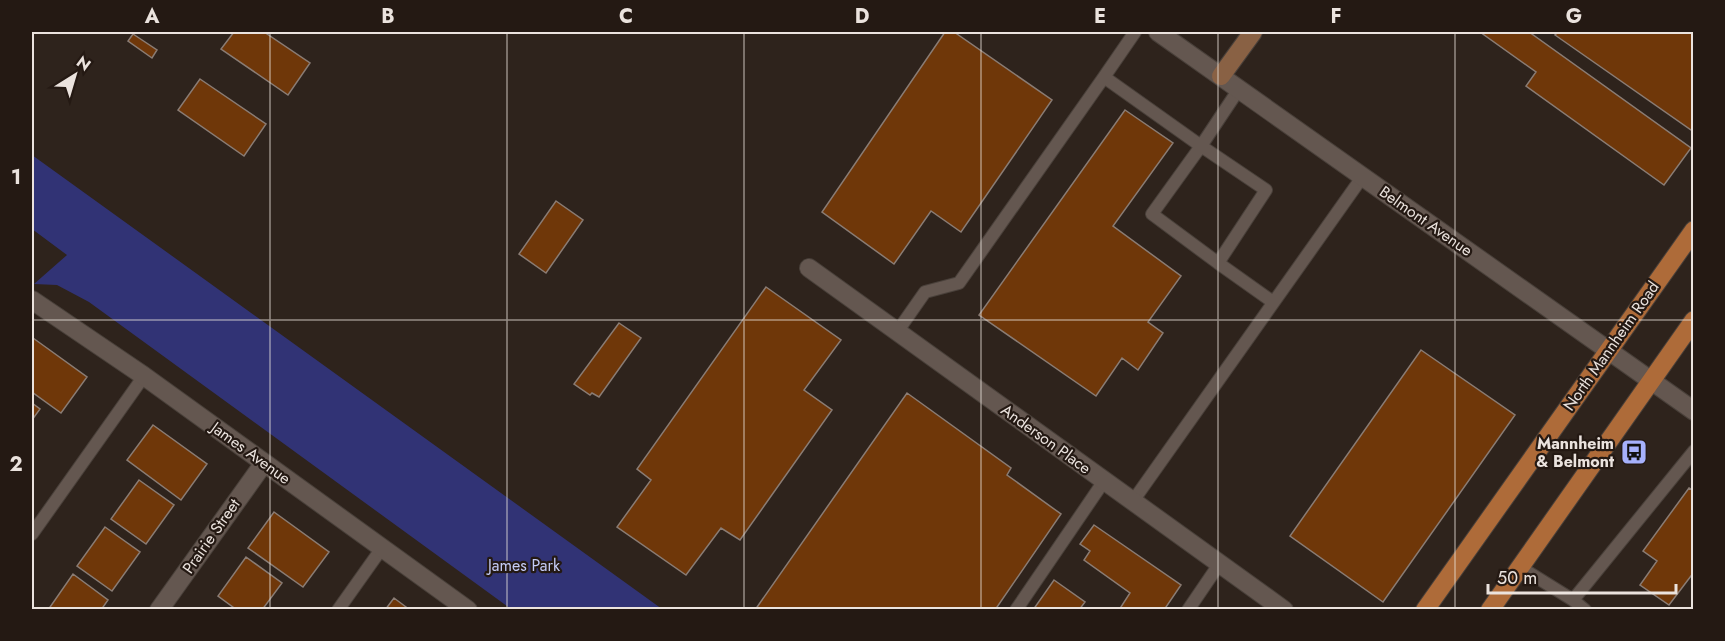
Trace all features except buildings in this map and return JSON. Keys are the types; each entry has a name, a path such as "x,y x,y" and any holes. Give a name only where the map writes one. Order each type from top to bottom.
{"main road":[{"path":"1221,76 1253,32"},
{"name":"North Mannheim Road","path":"1425,609 1694,230"},
{"path":"1490,609 1694,321"}],"street":[{"name":"Belmont Avenue","path":"1158,32 1694,411"},
{"name":"Anderson Place","path":"809,268 1284,609"},
{"name":"James Avenue","path":"32,300 144,376 468,609"},
{"name":"Prairie Street","path":"159,609 264,463"}],"lane":[{"path":"897,332 925,292 958,283 1135,32"},
{"path":"1104,77 1266,190 1218,263"},
{"path":"1239,89 1152,214 1273,303"},
{"path":"1132,501 1363,176"},
{"path":"32,534 144,376"},
{"path":"1573,600 1694,451"},
{"path":"1016,609 1104,481"},
{"path":"338,609 382,548"},
{"path":"1188,609 1220,563"},
{"path":"1520,567 1585,609"}],"green space":[{"name":"James Park","path":"32,155 662,609 511,609 89,302 57,285 34,284 67,255 32,229"}],"place":[{"name":"Mannheim & Belmont","path":"1634,452"}]}
